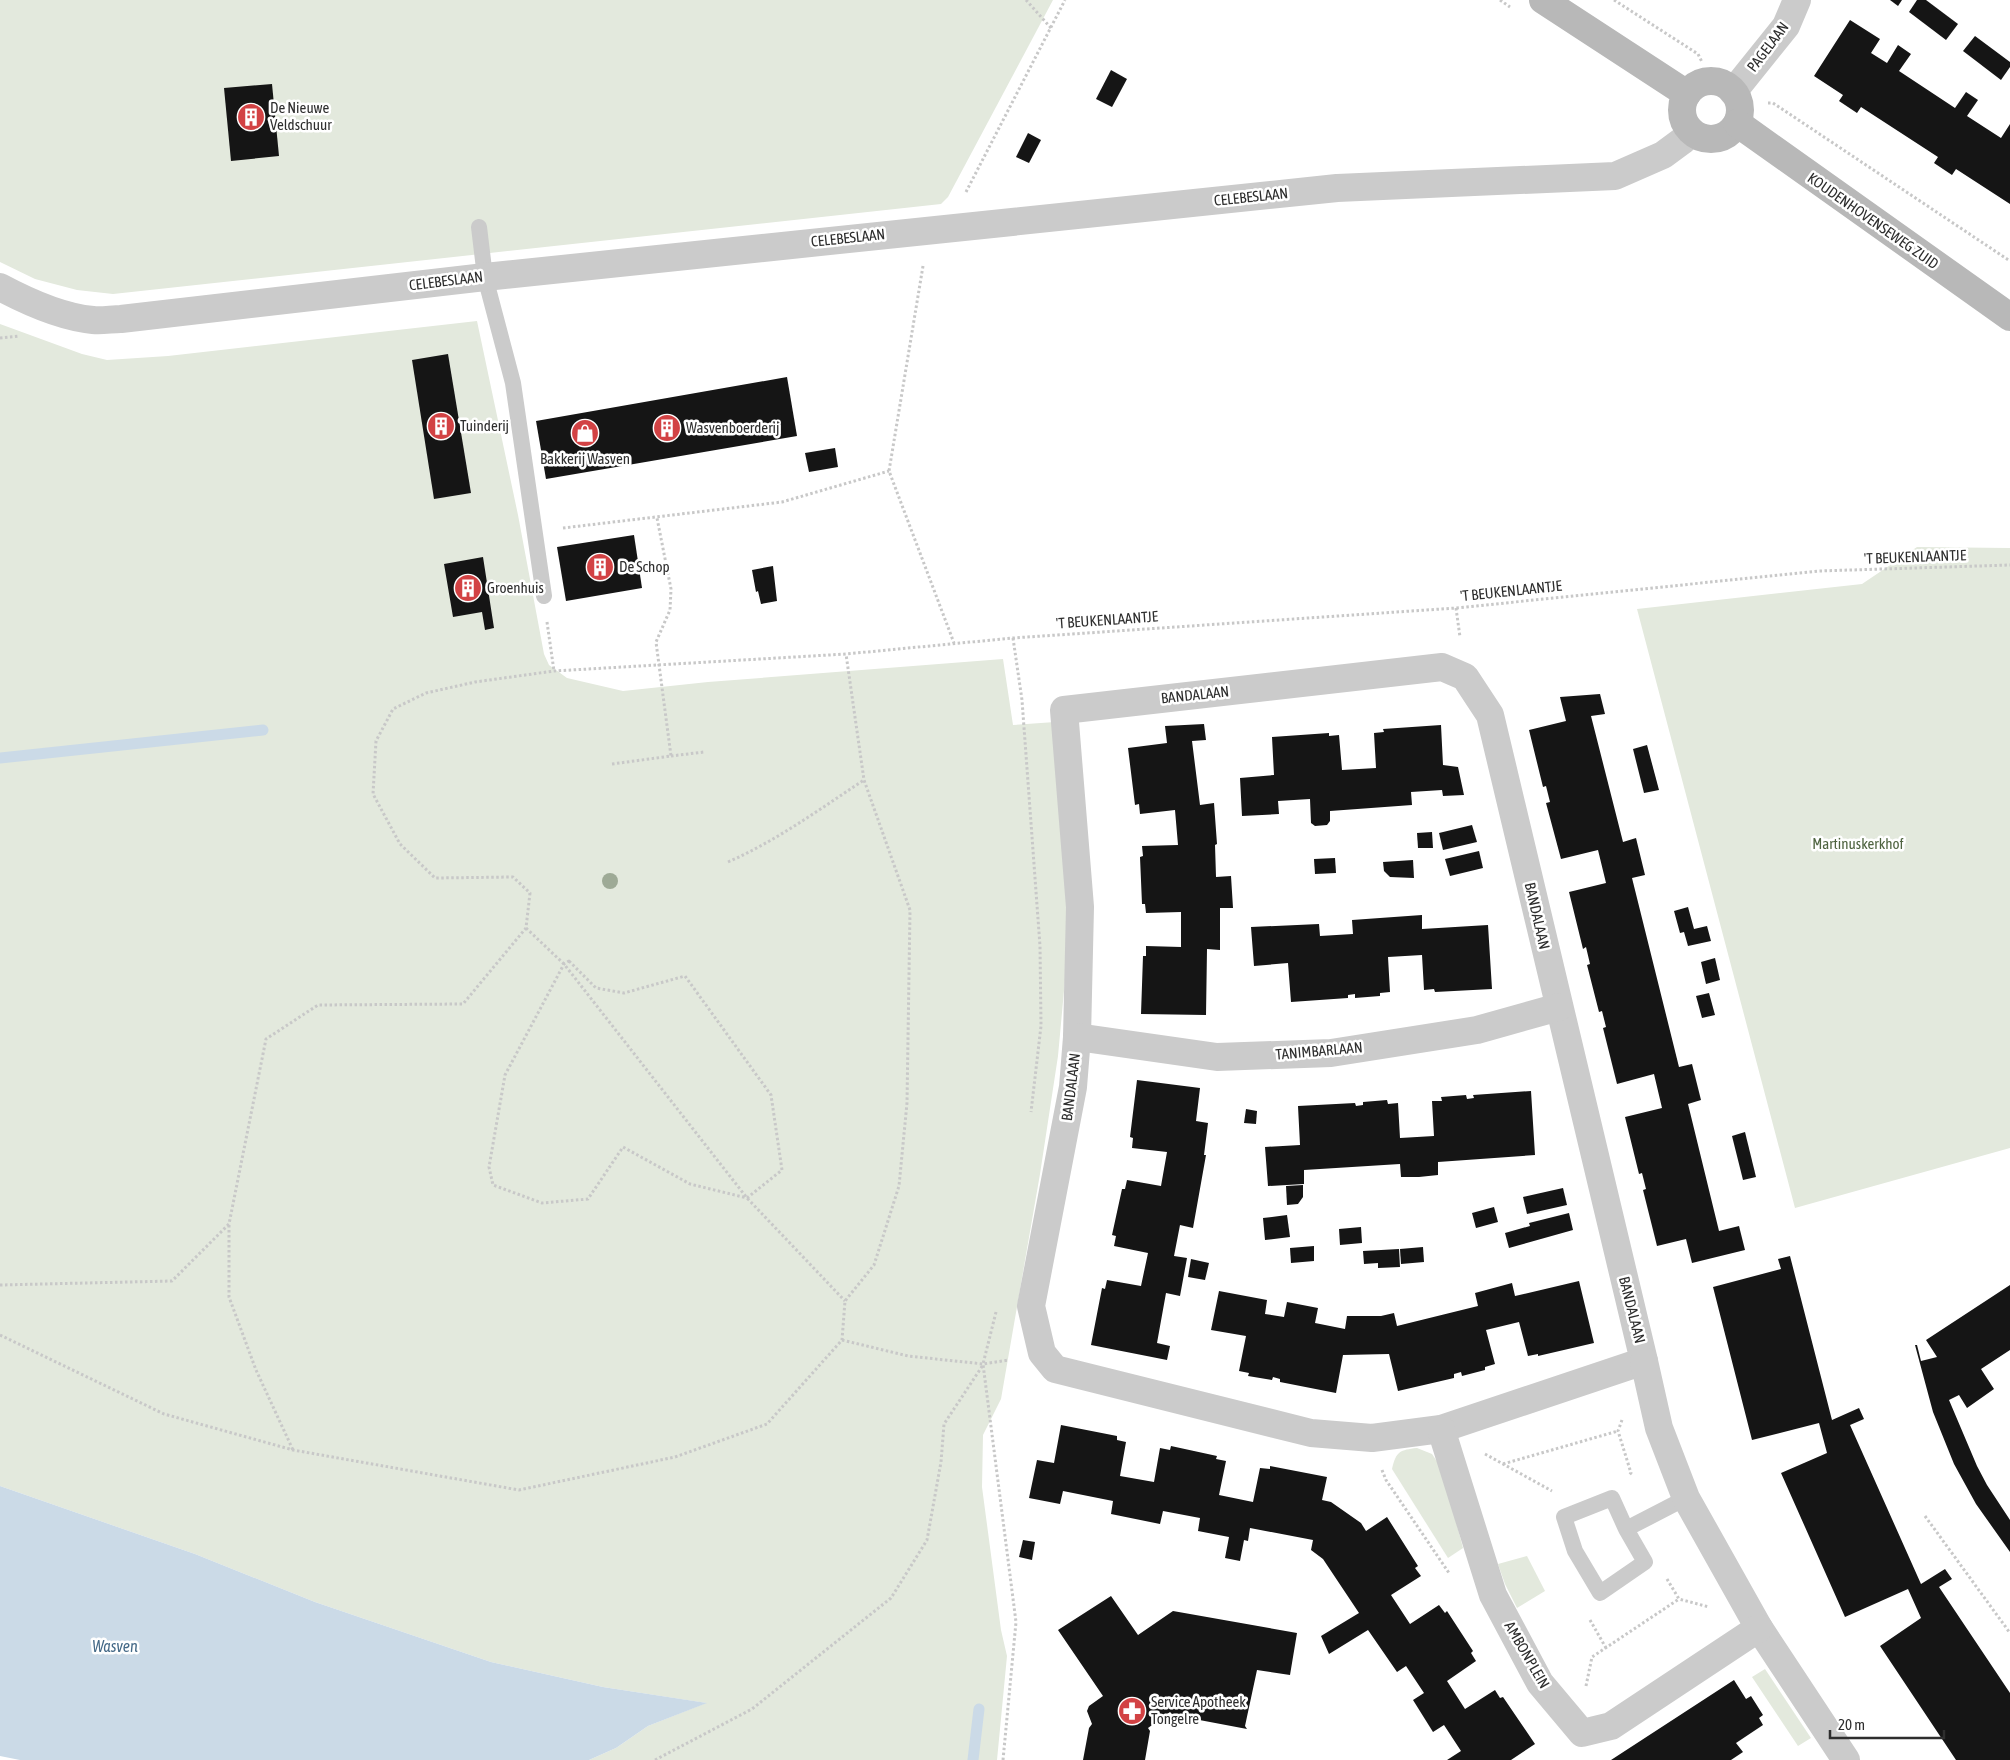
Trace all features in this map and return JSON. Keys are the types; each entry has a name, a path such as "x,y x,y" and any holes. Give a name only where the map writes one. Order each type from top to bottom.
{"main road":[{"path":"1543,0 1687,94"},
{"path":"1699,84 1731,100 1728,133 1717,138 1701,137 1687,127 1682,114 1684,101 1692,88 1699,84"},
{"name":"KOUDENHOVENSEWEG ZUID","path":"1731,100 2010,317"}],"street":[{"name":"PAGELAAN","path":"1731,100 1786,26 1797,0"},
{"name":"CELEBESLAAN","path":"0,287 20,298 55,312 93,320 121,319 485,277 1337,188 1615,176 1663,155 1692,132"},
{"name":"BANDALAAN","path":"1442,667 1465,678 1490,715 1558,1007 1644,1362 1441,1429 1372,1438 1311,1433 1055,1369 1042,1353 1031,1306 1073,1087 1077,1037 1080,907 1064,710 1442,667"},
{"name":"TANIMBARLAAN","path":"1077,1037 1217,1057 1331,1053 1477,1030 1558,1007"},
{"path":"1644,1362 1659,1428 1686,1498 1759,1628 1846,1760"},
{"name":"AMBONPLEIN","path":"1441,1429 1493,1595 1540,1683 1582,1733 1611,1726 1759,1628"}],"lane":[{"path":"479,227 485,277 513,383 544,596"},
{"path":"1612,1498 1626,1529 1645,1562 1600,1593 1575,1551 1564,1518 1612,1498"},
{"path":"1626,1529 1686,1498"}],"path":[{"path":"1026,0 1051,28"},
{"path":"954,643 889,471 930,230 968,190 1065,0"},
{"path":"1614,0 1698,54 1731,100 1773,103 2010,261"},
{"path":"534,532 782,502 889,471"},
{"path":"657,518 671,589 670,610 656,642 672,756"},
{"name":"'T BEUKENLAANTJE","path":"526,928 530,893 514,877 435,878 400,844 373,794 376,741 393,709 426,693 474,682 554,671 846,654 1013,638 1456,608 1819,571 2010,565"},
{"path":"544,596 554,671"},
{"path":"0,1335 164,1414 293,1450 519,1490 675,1457 767,1424 842,1340 845,1301 874,1265 900,1186 907,1104 910,910 864,780 846,654"},
{"path":"612,764 704,752"},
{"path":"728,862 760,846 864,780"},
{"path":"293,1450 256,1370 229,1297 229,1224 266,1038 318,1005 463,1004 526,928 564,964 747,1198 845,1301"},
{"path":"569,961 596,988 624,993 686,976 771,1094 782,1170 747,1198 690,1184 623,1147 588,1199 542,1204 493,1185 489,1167 505,1075 564,964 569,961"},
{"path":"0,1285 172,1281 229,1224"},
{"path":"655,1760 752,1710 891,1598 927,1540 941,1462 944,1424 983,1364 908,1356 842,1340"},
{"path":"1441,1429 1557,1494 1564,1518"},
{"path":"1503,1464 1618,1431"},
{"path":"1372,1438 1386,1480 1453,1580 1490,1584"},
{"path":"1926,1516 2010,1632"},
{"path":"1645,1562 1659,1566 1679,1599 1725,1612 1744,1602"},
{"path":"1568,1717 1582,1706 1592,1657 1679,1599"}],"green space":[{"path":"0,0 1053,0 948,197 941,204 113,294 77,290 35,279 0,262"},
{"path":"477,321 518,515 544,654 549,665 567,678 623,691 708,682 1003,659 1013,725 1055,722 1066,890 1066,969 1058,1056 1040,1174 1001,1399 983,1435 982,1487 1001,1630 1007,1656 997,1760 589,1760 616,1748 648,1726 706,1703 603,1687 491,1662 315,1602 195,1554 0,1486 0,324 82,354 107,360 168,356"},
{"name":"Martinuskerkhof","path":"1917,547 2010,548 2010,1148 1795,1208 1637,609 1862,584"},
{"path":"1417,1448 1432,1454 1442,1469 1463,1548 1448,1558 1392,1469 1395,1458 1400,1452"},
{"path":"1527,1556 1545,1591 1517,1608 1505,1584 1498,1564"},
{"path":"1765,1669 1811,1738 1798,1746 1752,1677"}],"water":[{"name":"Wasven","path":"0,1486 195,1554 315,1602 491,1662 603,1687 707,1703 648,1726 616,1748 589,1760 20,1760 0,1756"}],"building":[{"path":"1890,0 1902,0 1898,6"},
{"path":"1917,0 1926,0 1958,24 1946,40 1909,12"},
{"path":"1850,20 1880,39 1871,53 1887,63 1898,45 1911,54 1899,71 1955,108 1966,92 1978,100 1967,116 2001,138 2010,124 2010,204 1956,169 1952,175 1934,163 1938,157 1861,107 1857,113 1839,101 1843,95 1814,76"},
{"path":"1975,36 2010,62 2010,67 2001,80 1963,51"},
{"path":"1111,70 1127,79 1112,107 1096,99"},
{"name":"De Nieuwe Veldschuur","path":"272,84 279,156 231,161 224,88"},
{"path":"1028,133 1041,140 1029,163 1016,157"},
{"name":"Tuinderij","path":"448,354 471,493 434,499 412,360"},
{"name":"Wasvenboerderij","path":"787,377 797,436 546,479 536,421"},
{"path":"835,448 838,467 809,472 805,453"},
{"name":"De Schop","path":"634,535 642,588 566,601 557,547"},
{"name":"Groenhuis","path":"483,557 494,628 485,630 482,612 453,617 444,564"},
{"path":"773,566 777,601 761,604 758,591 756,592 752,570"},
{"path":"1600,694 1605,714 1591,716 1623,842 1636,838 1645,875 1632,878 1679,1067 1692,1064 1701,1100 1688,1104 1719,1231 1739,1226 1745,1250 1692,1263 1686,1239 1657,1246 1643,1190 1646,1189 1642,1173 1639,1174 1625,1117 1662,1108 1654,1074 1617,1084 1603,1028 1606,1027 1602,1011 1599,1012 1587,965 1590,964 1586,947 1583,949 1569,892 1606,883 1598,850 1561,859 1546,803 1550,802 1546,786 1543,787 1529,730 1566,721 1560,697"},
{"path":"1204,724 1206,740 1192,741 1200,805 1214,803 1217,844 1215,845 1216,877 1231,876 1233,908 1220,908 1220,950 1207,949 1206,1015 1141,1014 1143,956 1146,956 1146,946 1181,947 1181,912 1146,913 1145,904 1142,904 1140,857 1143,856 1142,846 1178,845 1175,810 1140,814 1139,804 1135,805 1128,748 1167,743 1165,726"},
{"path":"1441,725 1443,765 1458,767 1464,795 1443,796 1442,790 1411,792 1412,805 1330,811 1330,821 1327,825 1315,826 1311,823 1310,799 1278,801 1279,814 1242,816 1240,778 1274,775 1272,737 1329,733 1329,736 1339,735 1342,770 1376,768 1374,733 1384,732 1383,729"},
{"path":"1647,745 1659,790 1644,793 1633,749"},
{"path":"1472,825 1477,842 1443,850 1439,833"},
{"path":"1432,832 1433,848 1418,848 1417,833"},
{"path":"1479,851 1483,868 1450,876 1445,859"},
{"path":"1335,858 1336,873 1315,874 1314,859"},
{"path":"1413,860 1414,878 1390,877 1384,871 1383,862"},
{"path":"1688,907 1694,929 1707,926 1711,941 1688,946 1684,932 1680,933 1674,911"},
{"path":"1422,915 1422,929 1488,925 1492,989 1435,992 1434,989 1424,990 1422,955 1388,957 1390,992 1380,993 1380,996 1355,998 1355,994 1348,995 1348,998 1291,1002 1288,963 1254,966 1251,927 1319,924 1320,936 1353,934 1352,920"},
{"path":"1715,958 1720,980 1706,984 1701,962"},
{"path":"1709,993 1715,1015 1702,1018 1696,996"},
{"path":"1137,1080 1200,1088 1196,1121 1208,1123 1204,1155 1206,1155 1193,1228 1180,1225 1174,1256 1187,1258 1180,1296 1166,1293 1157,1343 1170,1346 1167,1360 1091,1345 1102,1288 1105,1289 1107,1280 1141,1286 1148,1253 1114,1246 1116,1236 1112,1235 1122,1189 1125,1189 1127,1180 1161,1186 1167,1152 1132,1148 1133,1138 1130,1137"},
{"path":"1531,1091 1535,1155 1438,1162 1438,1175 1419,1177 1401,1177 1400,1164 1304,1170 1304,1184 1268,1186 1265,1147 1300,1145 1298,1106 1355,1103 1356,1106 1363,1105 1363,1102 1387,1100 1388,1104 1398,1103 1400,1138 1434,1136 1432,1101 1442,1101 1441,1097 1466,1095 1467,1099 1474,1098 1473,1095"},
{"path":"1246,1109 1257,1111 1256,1124 1244,1123"},
{"path":"1745,1132 1756,1177 1743,1180 1732,1136"},
{"path":"1303,1185 1303,1197 1298,1204 1287,1205 1286,1186"},
{"path":"1563,1188 1567,1205 1527,1214 1523,1197"},
{"path":"1494,1207 1498,1222 1476,1228 1472,1213"},
{"path":"1569,1213 1573,1230 1509,1248 1505,1233 1530,1226 1529,1223"},
{"path":"1287,1215 1290,1237 1265,1240 1263,1218"},
{"path":"1361,1227 1362,1243 1340,1245 1339,1229"},
{"path":"1314,1246 1314,1261 1291,1263 1290,1248"},
{"path":"1423,1247 1424,1262 1401,1264 1400,1249"},
{"path":"1399,1249 1400,1267 1378,1268 1378,1263 1364,1264 1363,1251"},
{"path":"1790,1256 1832,1420 1859,1408 1864,1419 1850,1425 1921,1584 1945,1569 1952,1579 1939,1587 2010,1693 2010,1760 1956,1760 1880,1646 1921,1618 1908,1589 1845,1617 1781,1473 1827,1453 1819,1423 1752,1440 1713,1287 1781,1269 1778,1259"},
{"path":"1191,1259 1209,1263 1205,1280 1188,1277"},
{"path":"1579,1281 1594,1343 1538,1356 1538,1354 1528,1356 1519,1322 1486,1330 1495,1364 1485,1367 1485,1370 1462,1376 1461,1372 1454,1374 1454,1378 1398,1391 1389,1354 1343,1355 1336,1393 1280,1382 1280,1379 1273,1377 1272,1380 1248,1376 1249,1373 1239,1371 1246,1336 1211,1330 1219,1291 1267,1300 1265,1314 1284,1317 1287,1302 1318,1308 1315,1323 1345,1329 1347,1316 1381,1316 1394,1313 1397,1326 1478,1306 1475,1293 1512,1283 1515,1296"},
{"path":"2010,1285 2010,1350 1981,1369 1994,1389 1967,1408 1959,1395 1949,1400 1977,1466 2010,1520 2010,1552 1976,1504 1954,1464 1933,1412 1915,1345 1917,1345 1921,1361 1937,1357 1926,1340"},
{"path":"1061,1425 1117,1436 1117,1440 1126,1442 1120,1476 1154,1482 1160,1448 1170,1450 1171,1446 1217,1456 1216,1459 1226,1461 1219,1495 1253,1502 1260,1468 1270,1469 1270,1466 1327,1477 1322,1500 1331,1502 1361,1523 1366,1531 1387,1517 1418,1566 1415,1568 1421,1576 1391,1595 1410,1624 1439,1605 1445,1613 1447,1611 1473,1651 1471,1653 1476,1661 1447,1681 1465,1709 1495,1690 1500,1698 1503,1697 1535,1744 1511,1760 1447,1760 1461,1751 1444,1725 1433,1732 1413,1700 1424,1693 1406,1666 1397,1672 1368,1630 1329,1654 1321,1636 1359,1613 1323,1559 1311,1550 1313,1540 1250,1528 1248,1541 1244,1540 1240,1561 1225,1558 1229,1537 1198,1531 1200,1518 1163,1511 1160,1524 1111,1514 1113,1501 1063,1491 1060,1504 1029,1498 1037,1460 1054,1463"},
{"path":"1023,1540 1035,1542 1032,1560 1019,1557"},
{"path":"1111,1596 1138,1635 1173,1611 1297,1633 1290,1675 1257,1670 1245,1726 1247,1729 1173,1715 1170,1712 1148,1728 1150,1731 1145,1760 1083,1760 1089,1728 1092,1724 1087,1711 1089,1706 1103,1696 1058,1630"},
{"path":"1734,1680 1746,1699 1751,1696 1763,1715 1759,1718 1763,1725 1736,1743 1743,1752 1731,1760 1611,1760"}],"waterway":[{"path":"0,758 263,730"},
{"path":"973,1760 979,1709"}],"place":[{"name":"De Nieuwe Veldschuur","path":"251,117"},
{"name":"Tuinderij","path":"441,426"},
{"name":"Wasvenboerderij","path":"667,428"},
{"name":"Bakkerij Wasven","path":"585,433"},
{"name":"De Schop","path":"600,567"},
{"name":"Groenhuis","path":"468,588"},
{"name":"Service Apotheek Tongelre","path":"1132,1711"}]}
